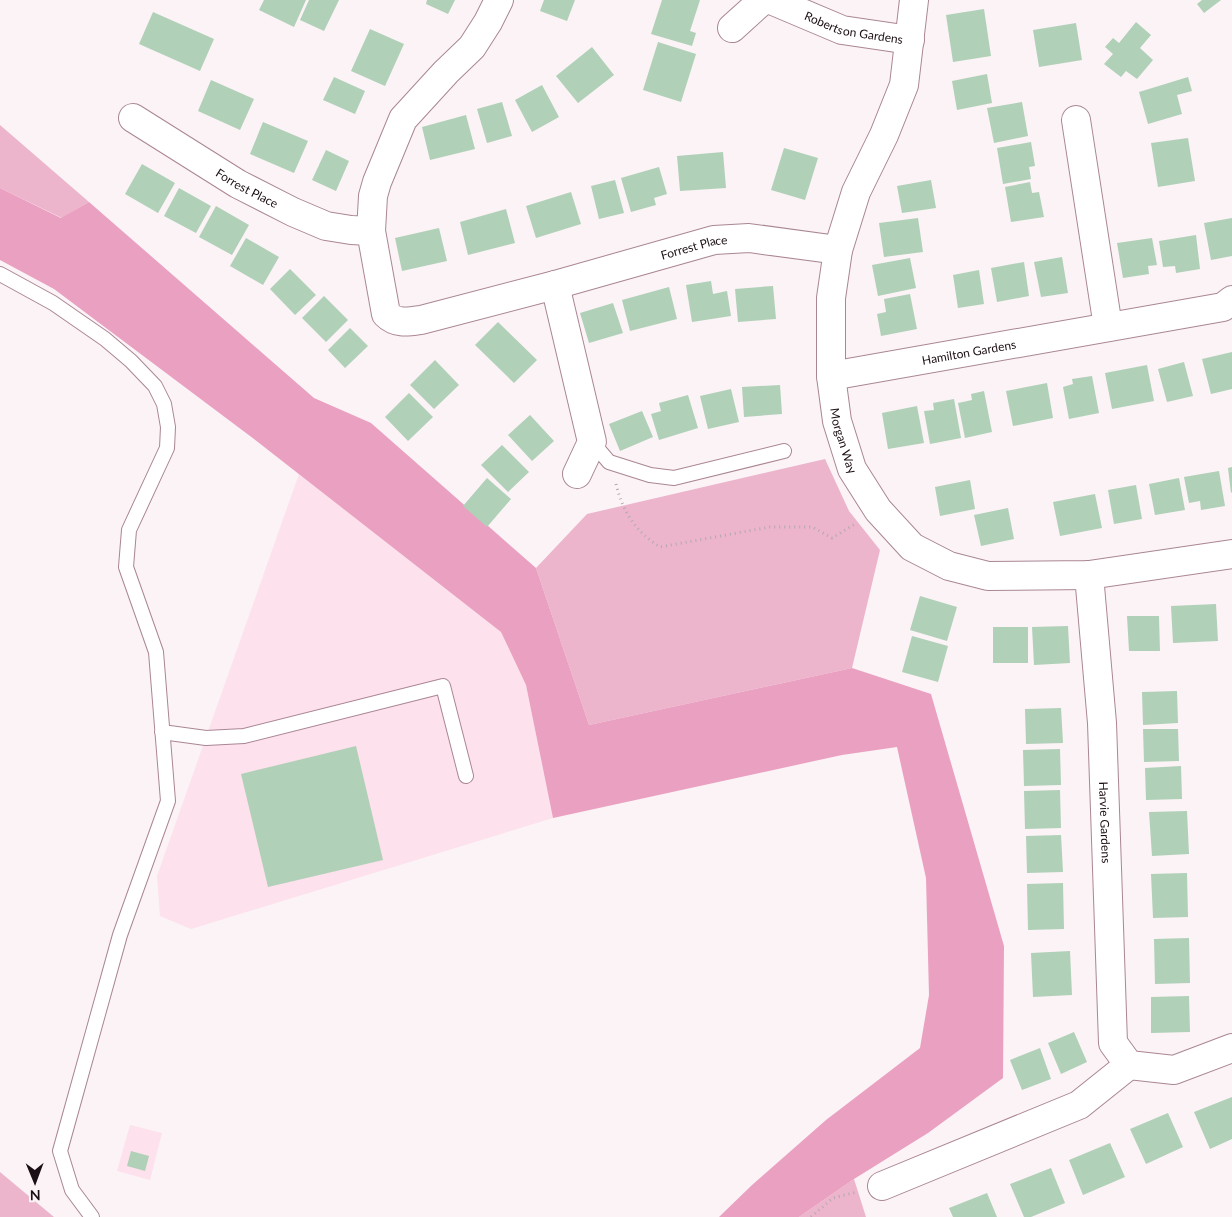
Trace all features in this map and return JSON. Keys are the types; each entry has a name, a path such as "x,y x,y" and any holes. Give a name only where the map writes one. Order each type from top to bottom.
{"street":[{"name":"Forrest Place","path":"499,0 472,47 403,119 377,182 373,196 371,230 386,314 391,319 399,322 420,320 555,285 714,240 749,238 838,250"},
{"path":"732,28 763,0"},
{"name":"Robertson Gardens","path":"771,0 842,30 910,40"},
{"name":"Morgan Way","path":"914,0 904,85 884,135 856,192 838,250 831,298 830,376 837,421 852,469 878,510 912,546 949,566 988,576 1090,574 1232,554"},
{"name":"Forrest Place","path":"133,118 238,184 293,212 326,226 351,230 371,230"},
{"path":"1076,120 1108,327"},
{"path":"555,285 601,452 577,474"},
{"name":"Hamilton Gardens","path":"830,376 1223,307 1232,300"},
{"name":"Harvie Gardens","path":"1090,574 1102,722 1113,1044 1129,1065"},
{"path":"882,1186 1079,1104 1129,1065 1174,1070 1232,1048"}],"lane":[{"path":"0,274 53,303 105,339 131,361 154,386 164,404 168,427 167,448 129,530 126,567 156,652 168,801 120,935 60,1151 72,1190 92,1217"},
{"path":"601,452 650,476 674,478 784,451"},
{"path":"162,732 206,738 244,736 443,686 466,776"}],"path":[{"path":"601,452 622,505 644,536 660,547 770,527 812,527 832,538 878,510"},
{"path":"811,1217 833,1198 882,1186"}],"shaded area":[{"path":"0,125 89,202 62,218 0,188"},
{"path":"0,188 61,218 89,202 314,398 371,423 536,568 589,725 852,668 931,694 1004,946 1003,1078 928,1133 854,1179 799,1217 719,1217 752,1185 826,1120 920,1048 929,995 926,878 897,747 842,755 553,818 526,685 501,632 254,439 54,289 0,260"},
{"path":"825,459 849,511 880,550 852,668 589,725 536,568 587,514"},
{"path":"299,474 501,632 526,685 553,818 191,929 160,916 157,876"},
{"path":"130,1125 162,1133 150,1180 117,1171"},
{"path":"0,1172 54,1217 0,1217"},
{"path":"854,1179 866,1217 799,1217"}],"building":[{"path":"264,0 306,0 294,27 259,10"},
{"path":"309,0 339,0 324,31 300,20"},
{"path":"427,0 455,0 448,14 426,4"},
{"path":"544,0 575,0 567,21 540,11"},
{"path":"662,0 700,0 690,31 696,33 692,46 651,34"},
{"path":"1202,0 1221,0 1204,13 1197,4"},
{"path":"984,9 991,56 953,62 946,15"},
{"path":"153,12 214,39 200,71 139,44"},
{"path":"1136,22 1151,35 1140,48 1153,60 1137,79 1126,71 1121,77 1104,64 1113,54 1105,47 1113,38 1119,43"},
{"path":"1076,23 1082,60 1039,67 1033,30"},
{"path":"370,29 404,44 385,86 351,71"},
{"path":"658,42 696,54 681,102 643,90"},
{"path":"592,47 614,75 578,103 556,76"},
{"path":"987,74 992,103 957,110 952,81"},
{"path":"334,77 365,91 355,114 323,100"},
{"path":"1188,77 1192,91 1177,95 1182,114 1148,124 1139,92"},
{"path":"211,80 254,99 240,130 198,111"},
{"path":"542,85 559,117 532,132 515,100"},
{"path":"502,102 512,136 487,143 477,109"},
{"path":"1022,102 1028,136 994,143 987,108"},
{"path":"466,115 475,149 430,160 422,127"},
{"path":"263,122 308,141 294,173 250,154"},
{"path":"1188,138 1195,181 1158,187 1151,143"},
{"path":"1031,142 1035,166 1029,167 1031,179 1003,184 997,148"},
{"path":"784,148 818,158 805,200 771,190"},
{"path":"326,150 349,161 336,191 312,180"},
{"path":"723,152 726,188 680,191 677,156"},
{"path":"142,164 175,183 158,213 125,194"},
{"path":"659,167 667,194 654,198 656,205 631,212 621,178"},
{"path":"615,180 624,213 599,219 591,186"},
{"path":"931,180 936,208 902,213 897,186"},
{"path":"1030,182 1032,193 1039,192 1044,217 1011,222 1005,187"},
{"path":"179,188 211,206 196,233 164,216"},
{"path":"571,192 581,224 536,238 526,206"},
{"path":"216,206 249,225 232,255 199,237"},
{"path":"506,209 515,243 468,255 460,222"},
{"path":"918,218 923,252 884,257 879,223"},
{"path":"1232,218 1232,256 1211,260 1204,223"},
{"path":"439,228 447,261 402,271 395,238"},
{"path":"1196,235 1200,269 1176,273 1175,266 1163,267 1159,241"},
{"path":"246,238 279,257 263,285 230,266"},
{"path":"1152,238 1157,265 1148,266 1149,274 1123,278 1117,243"},
{"path":"1062,257 1068,293 1041,297 1034,262"},
{"path":"910,258 916,288 878,296 872,265"},
{"path":"1024,262 1029,296 997,302 991,268"},
{"path":"290,269 316,295 295,315 270,289"},
{"path":"979,270 984,304 958,308 953,275"},
{"path":"711,281 713,294 727,291 731,316 692,322 686,285"},
{"path":"773,286 776,319 738,322 735,289"},
{"path":"669,287 677,319 630,331 622,300"},
{"path":"910,294 917,329 881,336 877,314 886,312 884,299"},
{"path":"324,296 348,320 326,342 302,318"},
{"path":"613,303 623,333 589,343 580,313"},
{"path":"498,322 537,360 514,383 475,345"},
{"path":"350,328 368,346 345,368 328,350"},
{"path":"1232,352 1232,389 1211,394 1202,359"},
{"path":"435,360 459,385 434,409 410,385"},
{"path":"1184,362 1193,396 1167,402 1158,369"},
{"path":"1147,365 1154,401 1112,409 1105,373"},
{"path":"1092,376 1099,413 1069,419 1063,387 1073,384 1072,379"},
{"path":"1047,383 1053,418 1013,426 1006,391"},
{"path":"780,385 782,414 744,417 742,387"},
{"path":"731,389 739,422 708,429 700,396"},
{"path":"984,391 992,432 965,438 958,403 972,400 971,394"},
{"path":"409,393 433,417 408,441 385,417"},
{"path":"688,395 698,428 659,440 651,414 661,411 659,403"},
{"path":"954,399 961,438 930,444 924,411 934,410 933,403"},
{"path":"917,406 924,443 888,449 882,413"},
{"path":"642,411 653,437 620,451 609,424"},
{"path":"530,415 554,441 532,461 508,435"},
{"path":"502,445 529,472 508,492 481,465"},
{"path":"1232,467 1232,492 1231,493 1228,468"},
{"path":"1219,471 1225,506 1201,510 1200,501 1189,503 1184,477"},
{"path":"487,478 511,499 487,527 463,506"},
{"path":"1179,478 1185,510 1155,515 1149,484"},
{"path":"970,480 975,509 940,516 935,487"},
{"path":"1136,485 1142,519 1114,524 1108,490"},
{"path":"1095,494 1102,528 1060,536 1053,502"},
{"path":"1008,508 1014,539 981,546 974,515"},
{"path":"920,596 957,607 947,641 910,630"},
{"path":"1216,604 1218,641 1173,643 1171,606"},
{"path":"1127,616 1159,616 1160,651 1129,651"},
{"path":"1068,626 1070,663 1034,665 1032,627"},
{"path":"993,627 1028,627 1028,663 993,663"},
{"path":"912,636 948,646 938,682 902,672"},
{"path":"1177,691 1178,723 1143,725 1142,692"},
{"path":"1061,708 1063,743 1026,744 1025,709"},
{"path":"1143,729 1178,729 1179,761 1144,762"},
{"path":"356,746 383,860 268,887 241,774"},
{"path":"1060,749 1061,785 1024,786 1023,750"},
{"path":"1181,766 1182,799 1146,800 1145,768"},
{"path":"1060,790 1061,828 1025,829 1024,791"},
{"path":"1187,811 1189,854 1152,856 1149,812"},
{"path":"1061,835 1063,872 1027,873 1026,836"},
{"path":"1187,873 1188,917 1153,918 1151,874"},
{"path":"1063,883 1064,929 1028,930 1027,884"},
{"path":"1189,938 1190,983 1155,984 1154,939"},
{"path":"1070,951 1072,995 1033,997 1031,953"},
{"path":"1189,996 1190,1032 1151,1033 1151,997"},
{"path":"1074,1032 1087,1062 1061,1074 1048,1043"},
{"path":"1040,1048 1051,1079 1022,1090 1010,1060"},
{"path":"1232,1097 1232,1139 1210,1149 1194,1112"},
{"path":"1168,1113 1183,1147 1146,1164 1130,1129"},
{"path":"1110,1143 1125,1177 1083,1195 1069,1160"},
{"path":"131,1151 149,1156 145,1171 127,1166"},
{"path":"1051,1168 1065,1203 1031,1217 1024,1217 1010,1184"},
{"path":"987,1193 997,1217 953,1217 949,1208"}]}
